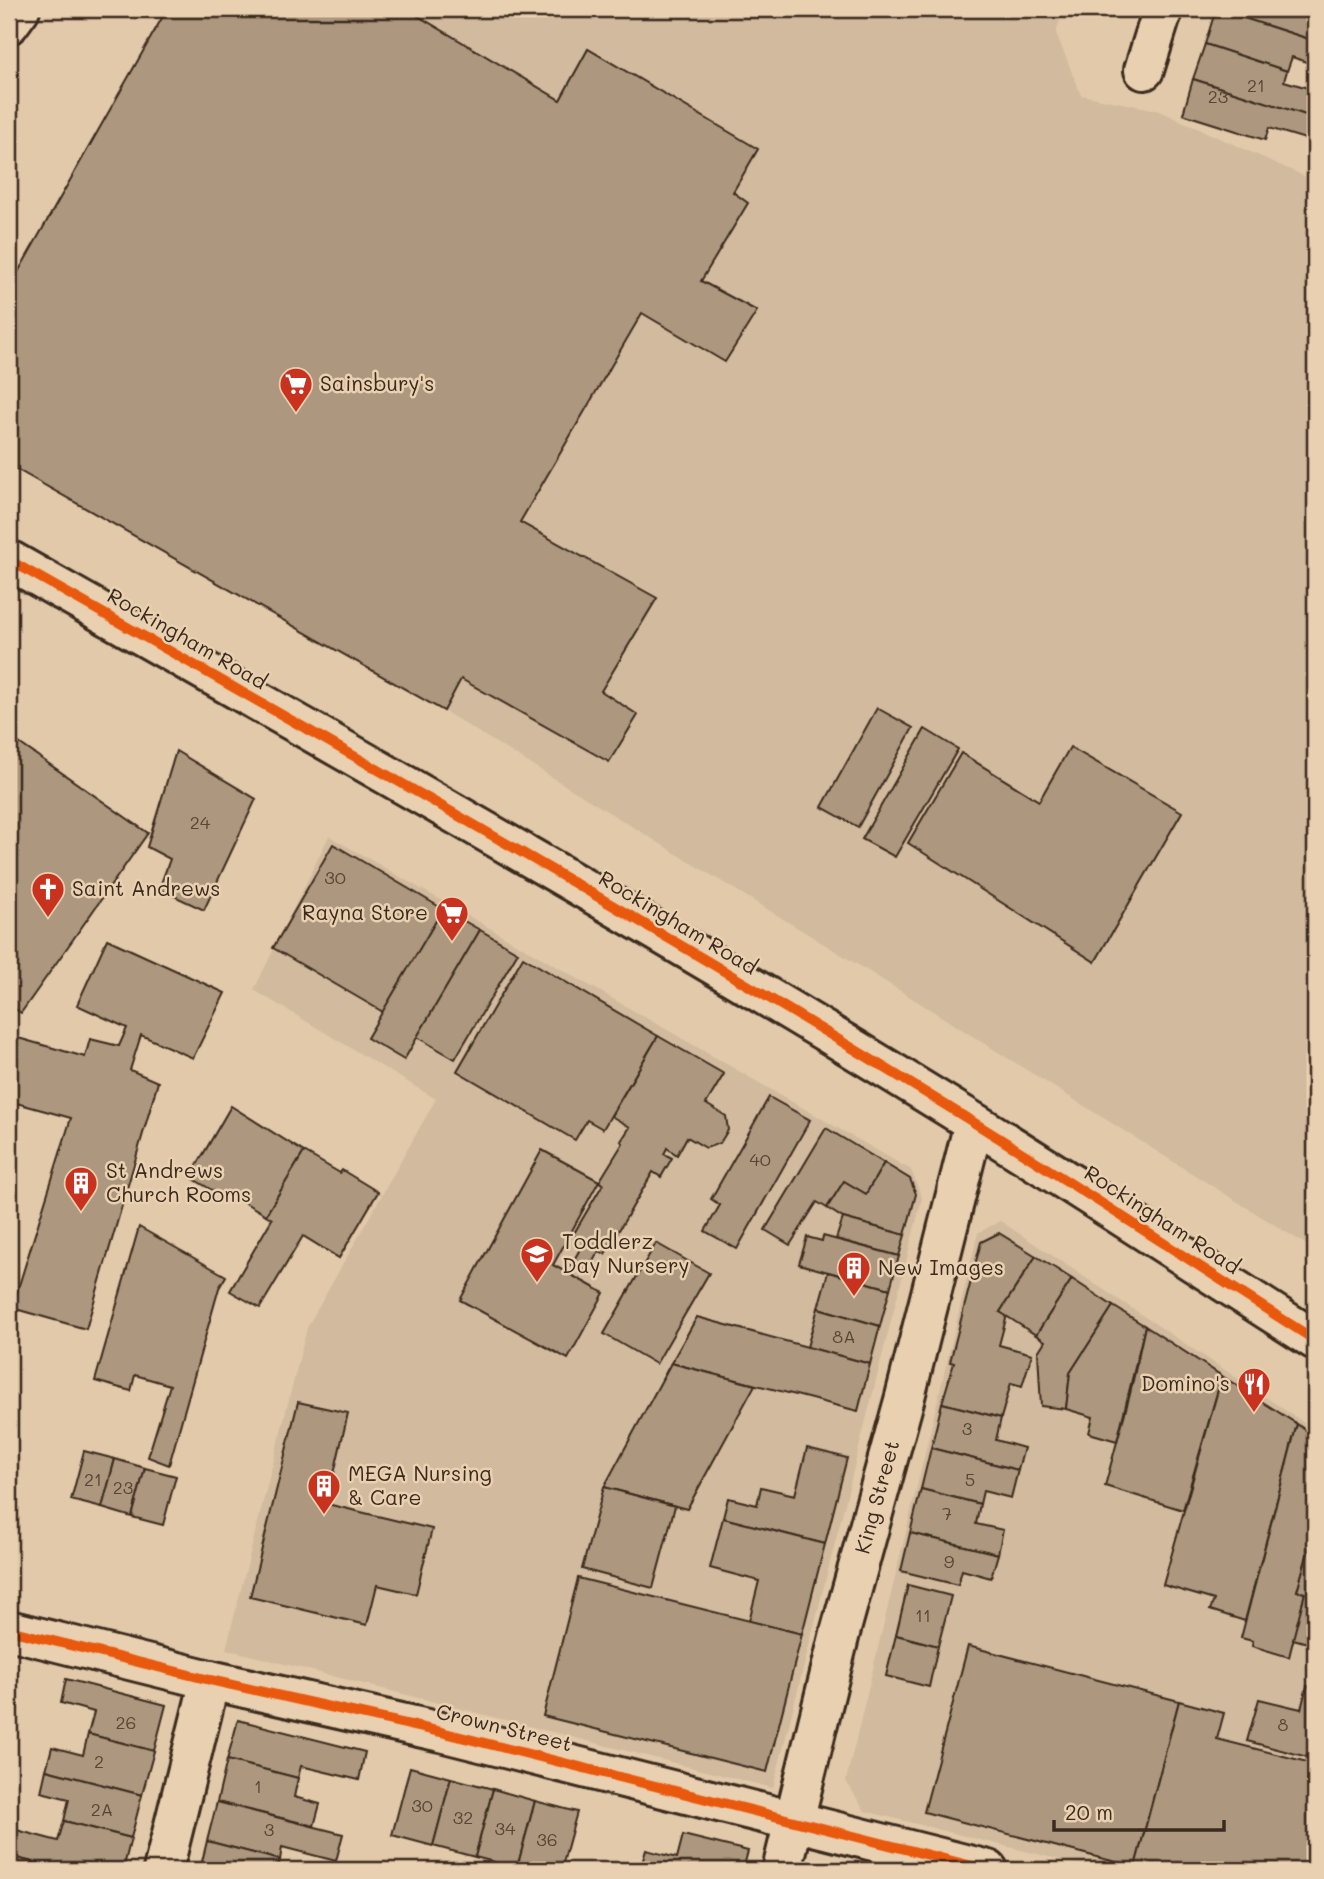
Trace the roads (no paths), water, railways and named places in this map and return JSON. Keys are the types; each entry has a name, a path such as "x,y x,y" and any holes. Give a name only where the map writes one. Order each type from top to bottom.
{"street":[{"path":"9,24 19,9"},
{"path":"1144,69 1163,9"},
{"name":"Rockingham Road","path":"9,559 422,794 974,1123 1315,1340"},
{"name":"King Street","path":"782,1870 840,1633 905,1397 974,1123"},
{"name":"Crown Street","path":"9,1630 210,1681 441,1732 988,1870"},
{"path":"163,1870 210,1681"}],"place":[{"name":"Sainsbury's","path":"296,414"},
{"name":"Saint Andrews","path":"48,919"},
{"name":"Rayna Store","path":"452,943"},
{"name":"St Andrews Church Rooms","path":"81,1213"},
{"name":"Toddlerz Day Nursery","path":"537,1284"},
{"name":"New Images","path":"854,1298"},
{"name":"Domino's","path":"1254,1414"},
{"name":"MEGA Nursing & Care","path":"324,1516"}]}
